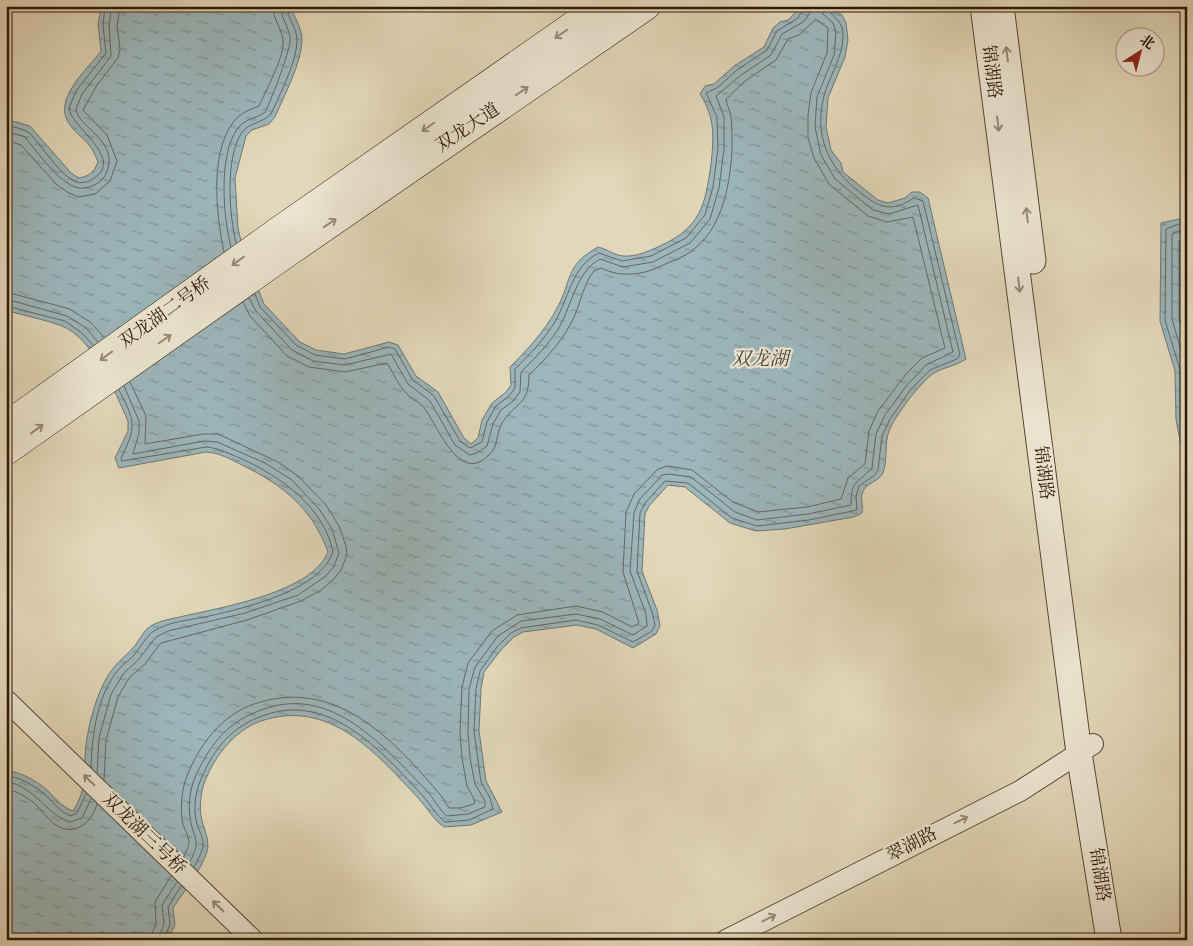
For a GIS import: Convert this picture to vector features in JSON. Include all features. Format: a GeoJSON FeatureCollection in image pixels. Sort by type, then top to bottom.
{"type":"FeatureCollection","features":[{"type":"Feature","properties":{"kind":"main road","name":"双龙大道"},"geometry":{"type":"LineString","coordinates":[[284,242],[601,6]]}},
{"type":"Feature","properties":{"kind":"main road","name":"双龙大道"},"geometry":{"type":"LineString","coordinates":[[284,242],[646,6]]}},
{"type":"Feature","properties":{"kind":"main road","name":"双龙湖二号桥"},"geometry":{"type":"LineString","coordinates":[[60,400],[284,242]]}},
{"type":"Feature","properties":{"kind":"main road"},"geometry":{"type":"LineString","coordinates":[[6,426],[60,400]]}},
{"type":"Feature","properties":{"kind":"main road"},"geometry":{"type":"LineString","coordinates":[[6,451],[60,400]]}},
{"type":"Feature","properties":{"kind":"street","name":"锦湖路"},"geometry":{"type":"LineString","coordinates":[[983,6],[1086,749],[1124,940]]}},
{"type":"Feature","properties":{"kind":"street","name":"锦湖路"},"geometry":{"type":"LineString","coordinates":[[1001,6],[1109,940]]}},
{"type":"Feature","properties":{"kind":"street","name":"双龙湖三号桥"},"geometry":{"type":"LineString","coordinates":[[6,700],[253,940]]}},
{"type":"Feature","properties":{"kind":"street","name":"翠湖路"},"geometry":{"type":"LineString","coordinates":[[726,940],[1020,791],[1086,749]]}},
{"type":"Feature","properties":{"kind":"water","name":"双龙湖"},"geometry":{"type":"Polygon","coordinates":[[[98,6],[291,6],[301,31],[302,39],[296,68],[275,117],[269,124],[252,130],[246,136],[235,178],[238,228],[244,254],[264,304],[300,342],[316,350],[344,354],[389,342],[398,345],[416,376],[438,392],[464,438],[471,444],[478,438],[482,420],[492,403],[506,392],[511,385],[510,367],[546,326],[561,299],[574,267],[579,261],[598,247],[623,256],[633,256],[647,252],[674,239],[693,223],[699,214],[706,192],[713,145],[711,119],[700,94],[705,86],[714,84],[734,66],[764,47],[773,28],[780,22],[788,20],[801,7],[829,6],[842,15],[846,23],[848,40],[845,57],[828,98],[826,127],[831,150],[841,163],[843,172],[878,200],[888,203],[905,198],[912,192],[920,192],[928,198],[966,359],[934,373],[915,391],[889,431],[883,473],[864,490],[862,494],[862,513],[854,517],[785,529],[756,531],[730,523],[685,487],[668,485],[649,506],[645,514],[642,571],[657,610],[660,626],[656,634],[633,648],[596,629],[577,625],[523,632],[514,637],[501,650],[484,672],[481,689],[479,731],[486,781],[502,812],[471,825],[444,827],[386,764],[350,734],[330,723],[309,717],[286,716],[261,721],[241,732],[225,747],[207,777],[202,791],[200,806],[208,846],[199,870],[173,908],[175,925],[168,940],[9,940],[6,938],[6,770],[34,780],[62,805],[73,811],[78,803],[83,787],[87,735],[100,692],[110,673],[134,647],[146,630],[161,621],[221,608],[265,596],[286,587],[304,578],[319,566],[328,552],[314,523],[294,499],[257,473],[225,457],[206,452],[119,468],[115,458],[128,431],[128,421],[110,381],[93,354],[73,332],[62,326],[6,310],[6,119],[30,126],[71,173],[79,178],[89,175],[93,171],[98,162],[95,154],[89,144],[70,125],[65,115],[65,106],[73,86],[101,51],[98,24],[101,8],[98,6]]]}},
{"type":"Feature","properties":{"kind":"water"},"geometry":{"type":"Polygon","coordinates":[[[1179,219],[1187,221],[1187,474],[1176,420],[1175,371],[1160,321],[1161,223],[1179,219]]]}}]}
